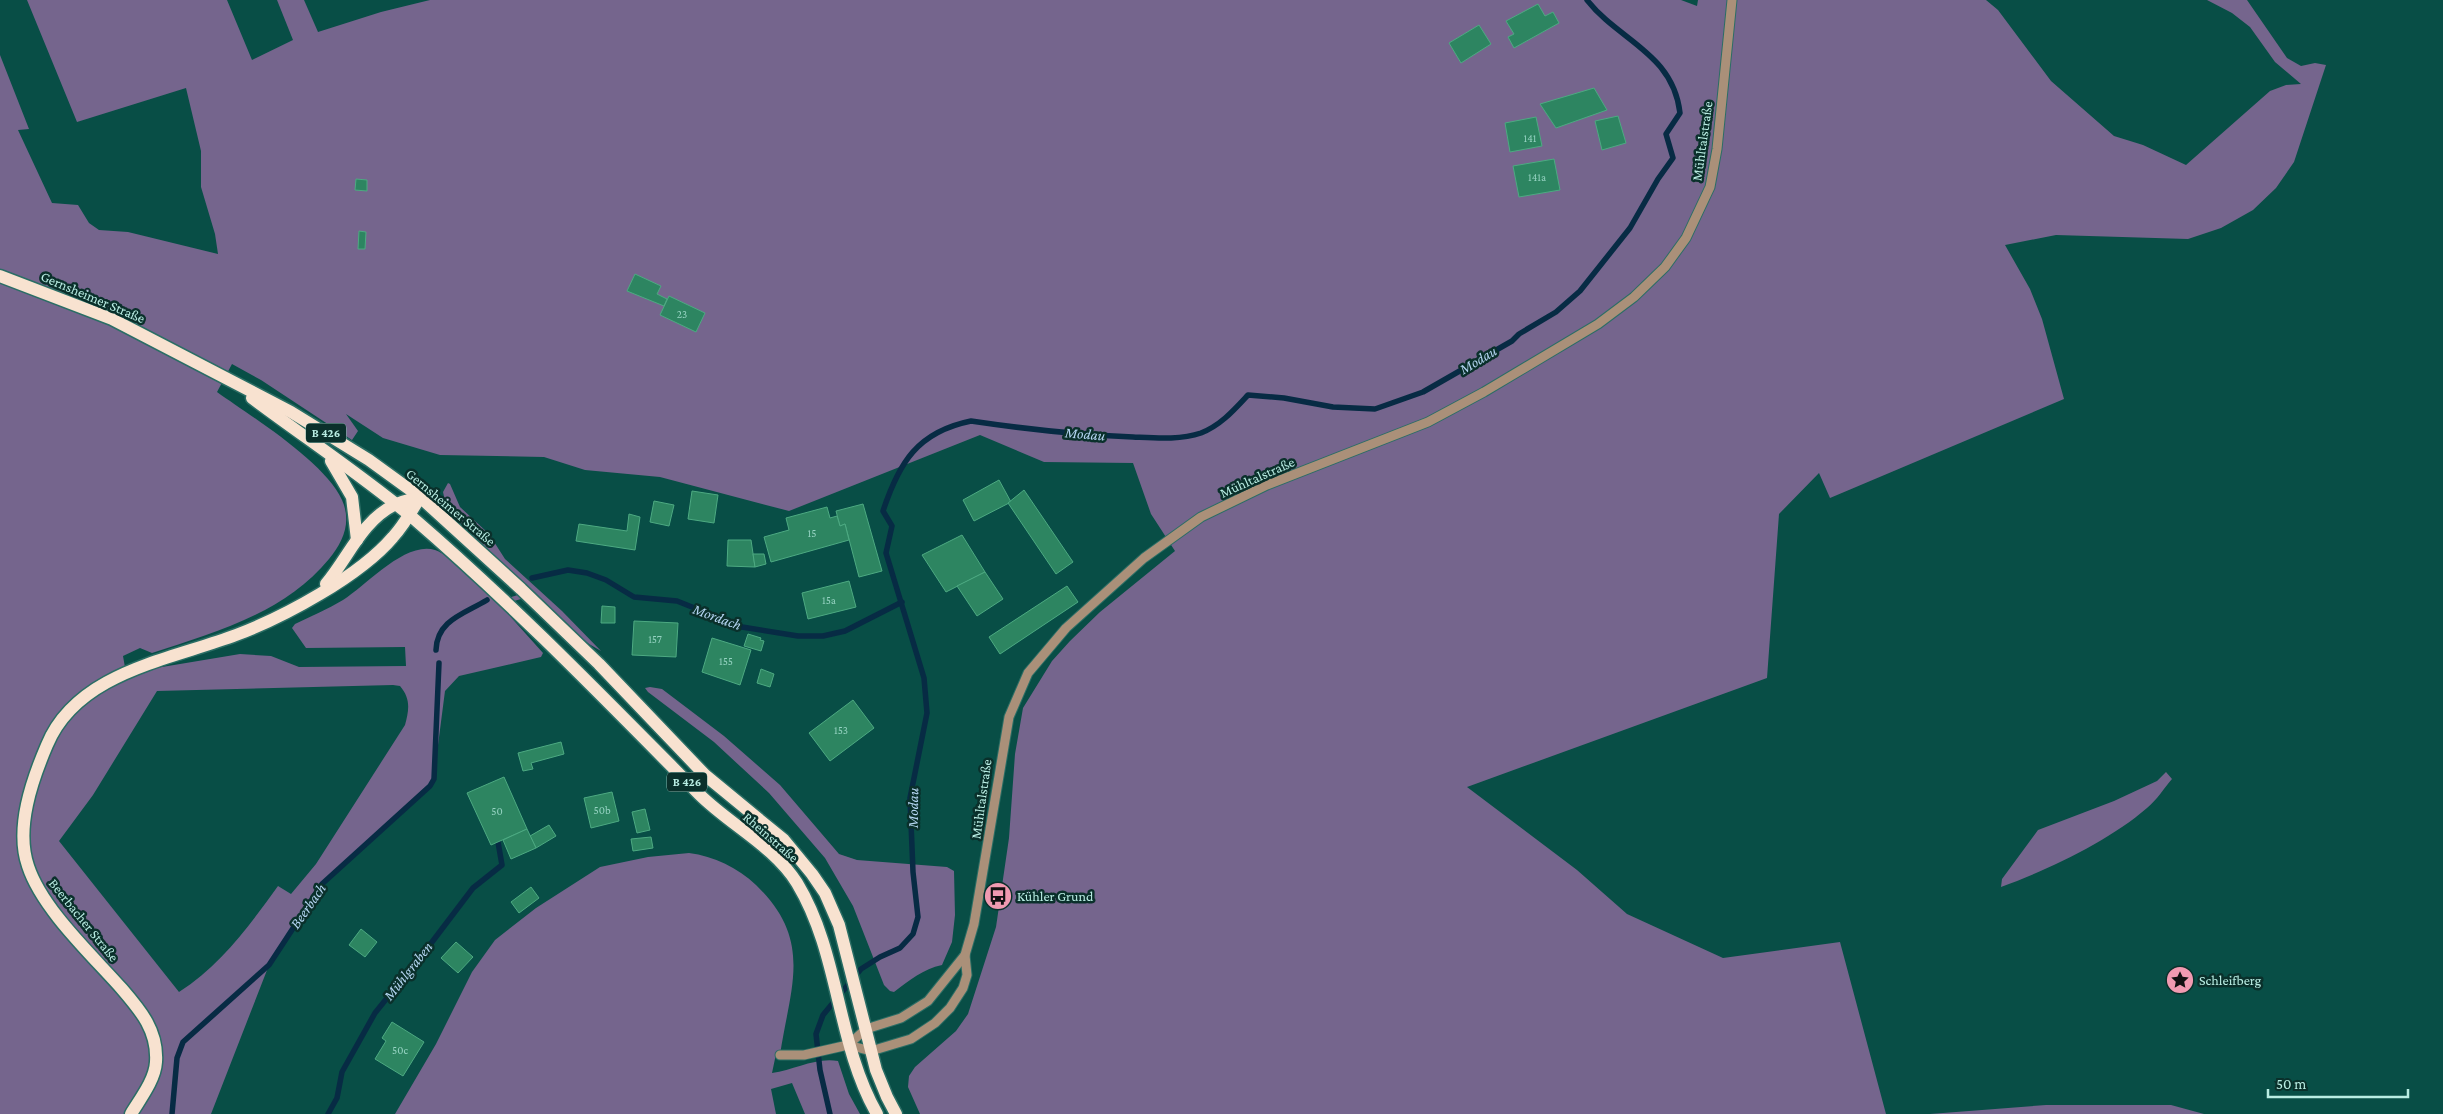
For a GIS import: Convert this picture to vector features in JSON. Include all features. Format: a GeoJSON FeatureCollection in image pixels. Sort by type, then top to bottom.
{"type":"FeatureCollection","features":[{"type":"Feature","properties":{"kind":"main road","name":"Gernsheimer Straße"},"geometry":{"type":"LineString","coordinates":[[0,276],[112,319],[254,392],[369,460],[420,497],[566,632],[642,709]]}},
{"type":"Feature","properties":{"kind":"main road","name":"Gernsheimer Straße"},"geometry":{"type":"LineString","coordinates":[[226,378],[394,505]]}},
{"type":"Feature","properties":{"kind":"main road"},"geometry":{"type":"LineString","coordinates":[[325,452],[352,497],[357,540]]}},
{"type":"Feature","properties":{"kind":"main road","name":"Beerbacher Straße"},"geometry":{"type":"LineString","coordinates":[[316,595],[339,568],[357,540],[379,516],[394,505],[420,497]]}},
{"type":"Feature","properties":{"kind":"main road","name":"Beerbacher Straße"},"geometry":{"type":"LineString","coordinates":[[131,1114],[156,1064],[156,1042],[150,1025],[135,1003],[48,904],[27,865],[24,843],[25,816],[47,744],[70,708],[82,696],[126,673],[266,623],[316,595],[378,553],[393,538],[410,516],[420,497]]}},
{"type":"Feature","properties":{"kind":"main road"},"geometry":{"type":"LineString","coordinates":[[394,505],[410,516]]}},
{"type":"Feature","properties":{"kind":"main road","name":"Rheinstraße"},"geometry":{"type":"LineString","coordinates":[[410,516],[472,570],[552,647],[707,802],[784,866],[795,880],[816,918],[834,983],[848,1045]]}},
{"type":"Feature","properties":{"kind":"main road","name":"Rheinstraße"},"geometry":{"type":"LineString","coordinates":[[642,709],[705,776],[784,840],[797,854],[830,903],[850,962],[866,1029]]}},
{"type":"Feature","properties":{"kind":"main road","name":"B 426"},"geometry":{"type":"LineString","coordinates":[[866,1029],[882,1085],[896,1114]]}},
{"type":"Feature","properties":{"kind":"main road","name":"B 426"},"geometry":{"type":"LineString","coordinates":[[848,1045],[859,1077],[877,1114]]}},
{"type":"Feature","properties":{"kind":"street","name":"Mühltalstraße"},"geometry":{"type":"LineString","coordinates":[[848,1045],[866,1029],[901,1018],[928,1001],[965,955],[974,924],[1008,717],[1019,690],[1041,657],[1066,628],[1144,558],[1201,517],[1267,485],[1428,422],[1484,392],[1598,324],[1634,297],[1665,267],[1686,238],[1710,187],[1717,149],[1732,0]]}},
{"type":"Feature","properties":{"kind":"street"},"geometry":{"type":"LineString","coordinates":[[780,1055],[804,1055],[848,1045],[872,1052],[911,1039],[943,1016],[963,988],[967,974],[965,955]]}},
{"type":"Feature","properties":{"kind":"shaded area"},"geometry":{"type":"Polygon","coordinates":[[[27,0],[227,0],[252,60],[293,40],[277,0],[304,0],[318,32],[381,12],[430,0],[1681,0],[1697,6],[1698,0],[1986,0],[1998,10],[2051,81],[2114,136],[2143,145],[2186,165],[2270,91],[2286,85],[2301,84],[2275,62],[2250,27],[2232,13],[2207,0],[2247,0],[2287,58],[2301,66],[2315,63],[2326,65],[2294,162],[2276,188],[2253,210],[2221,228],[2188,239],[2056,235],[2005,245],[2030,289],[2042,319],[2064,399],[1830,498],[1819,473],[1779,514],[1767,678],[1467,787],[1577,870],[1627,914],[1723,958],[1840,942],[1886,1114],[920,1114],[908,1087],[909,1076],[915,1067],[956,1031],[968,1014],[996,927],[1009,838],[1015,754],[1023,708],[1052,661],[1070,641],[1100,612],[1175,551],[1151,514],[1133,463],[1044,462],[980,435],[789,511],[660,477],[585,470],[544,457],[440,455],[383,438],[346,414],[358,431],[352,440],[261,380],[232,364],[217,392],[286,441],[333,485],[345,508],[346,524],[342,539],[329,559],[292,594],[271,607],[225,628],[152,653],[140,648],[123,656],[126,673],[240,654],[271,656],[299,667],[406,666],[405,647],[306,648],[292,628],[295,624],[343,600],[399,558],[423,549],[435,550],[450,558],[498,601],[531,591],[447,510],[443,492],[448,483],[460,507],[489,534],[505,559],[562,611],[601,651],[584,641],[535,595],[500,605],[543,653],[541,657],[459,676],[445,691],[434,776],[431,782],[322,884],[269,965],[211,1114],[0,1114],[0,55],[29,129],[18,130],[52,203],[78,205],[89,223],[99,230],[128,232],[218,254],[215,234],[201,187],[201,151],[186,88],[77,122],[27,0]],[[400,686],[157,691],[93,795],[59,841],[179,992],[208,970],[221,957],[245,930],[278,886],[291,894],[316,864],[405,725],[408,705],[406,695],[400,686]]]}},
{"type":"Feature","properties":{"kind":"shaded area"},"geometry":{"type":"Polygon","coordinates":[[[645,688],[662,689],[724,736],[780,785],[839,854],[857,860],[947,867],[954,871],[955,915],[952,942],[942,965],[923,972],[894,992],[890,991],[884,985],[853,906],[825,858],[769,793],[714,742],[645,688]]]}},
{"type":"Feature","properties":{"kind":"shaded area"},"geometry":{"type":"Polygon","coordinates":[[[2166,772],[2172,779],[2157,798],[2151,805],[2115,832],[2077,854],[2001,887],[2002,879],[2038,830],[2114,801],[2157,781],[2166,772]]]}},
{"type":"Feature","properties":{"kind":"shaded area"},"geometry":{"type":"Polygon","coordinates":[[[689,853],[716,860],[733,868],[749,879],[774,906],[786,926],[792,945],[794,966],[780,1055],[776,1054],[772,1073],[813,1062],[838,1061],[849,1094],[860,1114],[805,1114],[792,1083],[771,1089],[776,1114],[395,1114],[436,1044],[472,972],[495,940],[536,908],[600,867],[648,857],[689,853]]]}},
{"type":"Feature","properties":{"kind":"shaded area"},"geometry":{"type":"Polygon","coordinates":[[[2046,1105],[2171,1105],[2204,1114],[1930,1114],[2046,1105]]]}},
{"type":"Feature","properties":{"kind":"building"},"geometry":{"type":"Polygon","coordinates":[[[1538,4],[1545,16],[1553,12],[1559,23],[1514,48],[1508,37],[1514,34],[1506,21],[1538,4]]]}},
{"type":"Feature","properties":{"kind":"building"},"geometry":{"type":"Polygon","coordinates":[[[1479,25],[1491,44],[1461,63],[1449,43],[1479,25]]]}},
{"type":"Feature","properties":{"kind":"building"},"geometry":{"type":"Polygon","coordinates":[[[1594,88],[1607,110],[1556,128],[1540,104],[1594,88]]]}},
{"type":"Feature","properties":{"kind":"building"},"geometry":{"type":"Polygon","coordinates":[[[1618,116],[1626,143],[1602,150],[1595,121],[1618,116]]]}},
{"type":"Feature","properties":{"kind":"building"},"geometry":{"type":"Polygon","coordinates":[[[1536,117],[1542,146],[1510,152],[1505,123],[1536,117]]]}},
{"type":"Feature","properties":{"kind":"building"},"geometry":{"type":"Polygon","coordinates":[[[1554,159],[1560,190],[1519,197],[1513,166],[1554,159]]]}},
{"type":"Feature","properties":{"kind":"building"},"geometry":{"type":"Polygon","coordinates":[[[356,179],[367,180],[367,191],[355,190],[356,179]]]}},
{"type":"Feature","properties":{"kind":"building"},"geometry":{"type":"Polygon","coordinates":[[[359,231],[366,232],[365,249],[358,249],[359,231]]]}},
{"type":"Feature","properties":{"kind":"building"},"geometry":{"type":"Polygon","coordinates":[[[635,274],[661,286],[657,294],[667,299],[664,306],[627,291],[635,274]]]}},
{"type":"Feature","properties":{"kind":"building"},"geometry":{"type":"Polygon","coordinates":[[[669,296],[705,313],[696,332],[660,315],[669,296]]]}},
{"type":"Feature","properties":{"kind":"building"},"geometry":{"type":"Polygon","coordinates":[[[999,480],[1011,502],[974,521],[963,500],[999,480]]]}},
{"type":"Feature","properties":{"kind":"building"},"geometry":{"type":"Polygon","coordinates":[[[1024,490],[1073,562],[1056,574],[1008,503],[1024,490]]]}},
{"type":"Feature","properties":{"kind":"building"},"geometry":{"type":"Polygon","coordinates":[[[692,491],[718,495],[714,523],[688,519],[692,491]]]}},
{"type":"Feature","properties":{"kind":"building"},"geometry":{"type":"Polygon","coordinates":[[[654,501],[674,505],[669,526],[650,522],[654,501]]]}},
{"type":"Feature","properties":{"kind":"building"},"geometry":{"type":"Polygon","coordinates":[[[863,504],[882,571],[859,577],[845,524],[840,526],[836,511],[863,504]]]}},
{"type":"Feature","properties":{"kind":"building"},"geometry":{"type":"Polygon","coordinates":[[[827,507],[830,518],[837,516],[840,526],[845,524],[849,540],[771,562],[764,537],[789,530],[786,518],[827,507]]]}},
{"type":"Feature","properties":{"kind":"building"},"geometry":{"type":"Polygon","coordinates":[[[629,514],[640,517],[635,550],[576,541],[579,524],[627,531],[629,514]]]}},
{"type":"Feature","properties":{"kind":"building"},"geometry":{"type":"Polygon","coordinates":[[[962,535],[985,572],[946,592],[922,555],[962,535]]]}},
{"type":"Feature","properties":{"kind":"building"},"geometry":{"type":"Polygon","coordinates":[[[728,540],[751,540],[755,567],[727,566],[728,540]]]}},
{"type":"Feature","properties":{"kind":"building"},"geometry":{"type":"Polygon","coordinates":[[[753,554],[764,554],[766,564],[755,567],[753,554]]]}},
{"type":"Feature","properties":{"kind":"building"},"geometry":{"type":"Polygon","coordinates":[[[985,572],[1003,599],[977,616],[957,586],[985,572]]]}},
{"type":"Feature","properties":{"kind":"building"},"geometry":{"type":"Polygon","coordinates":[[[849,581],[856,607],[808,619],[802,593],[849,581]]]}},
{"type":"Feature","properties":{"kind":"building"},"geometry":{"type":"Polygon","coordinates":[[[1067,586],[1078,602],[1000,654],[989,637],[1067,586]]]}},
{"type":"Feature","properties":{"kind":"building"},"geometry":{"type":"Polygon","coordinates":[[[602,606],[615,607],[615,623],[601,623],[602,606]]]}},
{"type":"Feature","properties":{"kind":"building"},"geometry":{"type":"Polygon","coordinates":[[[634,621],[678,623],[676,657],[632,655],[634,621]]]}},
{"type":"Feature","properties":{"kind":"building"},"geometry":{"type":"Polygon","coordinates":[[[748,634],[761,638],[760,640],[764,641],[761,651],[744,646],[748,634]]]}},
{"type":"Feature","properties":{"kind":"building"},"geometry":{"type":"Polygon","coordinates":[[[712,638],[751,650],[740,685],[702,672],[712,638]]]}},
{"type":"Feature","properties":{"kind":"building"},"geometry":{"type":"Polygon","coordinates":[[[761,669],[774,674],[770,687],[757,683],[761,669]]]}},
{"type":"Feature","properties":{"kind":"building"},"geometry":{"type":"Polygon","coordinates":[[[853,700],[874,728],[830,761],[809,733],[853,700]]]}},
{"type":"Feature","properties":{"kind":"building"},"geometry":{"type":"Polygon","coordinates":[[[561,742],[564,754],[531,763],[533,769],[523,771],[518,753],[561,742]]]}},
{"type":"Feature","properties":{"kind":"building"},"geometry":{"type":"Polygon","coordinates":[[[504,777],[527,829],[491,845],[467,793],[504,777]]]}},
{"type":"Feature","properties":{"kind":"building"},"geometry":{"type":"Polygon","coordinates":[[[612,792],[619,821],[591,828],[584,798],[612,792]]]}},
{"type":"Feature","properties":{"kind":"building"},"geometry":{"type":"Polygon","coordinates":[[[645,809],[650,830],[637,833],[632,812],[645,809]]]}},
{"type":"Feature","properties":{"kind":"building"},"geometry":{"type":"Polygon","coordinates":[[[549,825],[556,836],[536,848],[530,836],[549,825]]]}},
{"type":"Feature","properties":{"kind":"building"},"geometry":{"type":"Polygon","coordinates":[[[527,829],[536,848],[511,859],[503,840],[527,829]]]}},
{"type":"Feature","properties":{"kind":"building"},"geometry":{"type":"Polygon","coordinates":[[[651,837],[653,848],[633,851],[631,839],[651,837]]]}},
{"type":"Feature","properties":{"kind":"building"},"geometry":{"type":"Polygon","coordinates":[[[531,887],[539,898],[519,913],[511,902],[531,887]]]}},
{"type":"Feature","properties":{"kind":"building"},"geometry":{"type":"Polygon","coordinates":[[[361,929],[377,942],[365,957],[349,945],[361,929]]]}},
{"type":"Feature","properties":{"kind":"building"},"geometry":{"type":"Polygon","coordinates":[[[456,942],[473,957],[458,973],[441,958],[456,942]]]}},
{"type":"Feature","properties":{"kind":"building"},"geometry":{"type":"Polygon","coordinates":[[[392,1022],[424,1042],[403,1076],[375,1059],[386,1041],[382,1038],[392,1022]]]}},
{"type":"Feature","properties":{"kind":"waterway","name":"Modau"},"geometry":{"type":"LineString","coordinates":[[830,1114],[820,1070],[816,1034],[823,1015],[861,969],[880,957],[900,948],[913,934],[918,917],[913,872],[910,798],[927,713],[924,678],[886,553],[892,526],[883,511],[896,478],[904,464],[913,452],[937,433],[952,426],[971,421],[1072,433],[1168,438],[1185,437],[1208,430],[1227,417],[1248,395],[1284,398],[1333,407],[1375,409],[1423,392],[1512,341],[1519,334],[1556,312],[1580,291],[1630,228],[1658,179],[1673,158],[1666,134],[1680,113],[1675,93],[1667,76],[1656,62],[1643,49],[1614,27],[1587,0]]}},
{"type":"Feature","properties":{"kind":"waterway","name":"Mordach"},"geometry":{"type":"LineString","coordinates":[[532,578],[568,570],[587,573],[606,580],[634,597],[677,601],[742,627],[798,636],[823,636],[845,631],[902,602]]}},
{"type":"Feature","properties":{"kind":"waterway","name":"Mordach"},"geometry":{"type":"LineString","coordinates":[[436,650],[441,632],[453,619],[487,600]]}},
{"type":"Feature","properties":{"kind":"waterway","name":"Beerbach"},"geometry":{"type":"LineString","coordinates":[[172,1114],[177,1058],[183,1042],[269,965],[322,884],[430,786],[434,779],[439,663]]}},
{"type":"Feature","properties":{"kind":"waterway","name":"Mühlgraben"},"geometry":{"type":"LineString","coordinates":[[328,1114],[337,1098],[342,1072],[375,1013],[473,888],[502,865],[498,842]]}},
{"type":"Feature","properties":{"kind":"place","name":"Kühler Grund"},"geometry":{"type":"Point","coordinates":[998,896]}},
{"type":"Feature","properties":{"kind":"place","name":"Schleifberg"},"geometry":{"type":"Point","coordinates":[2180,980]}}]}
